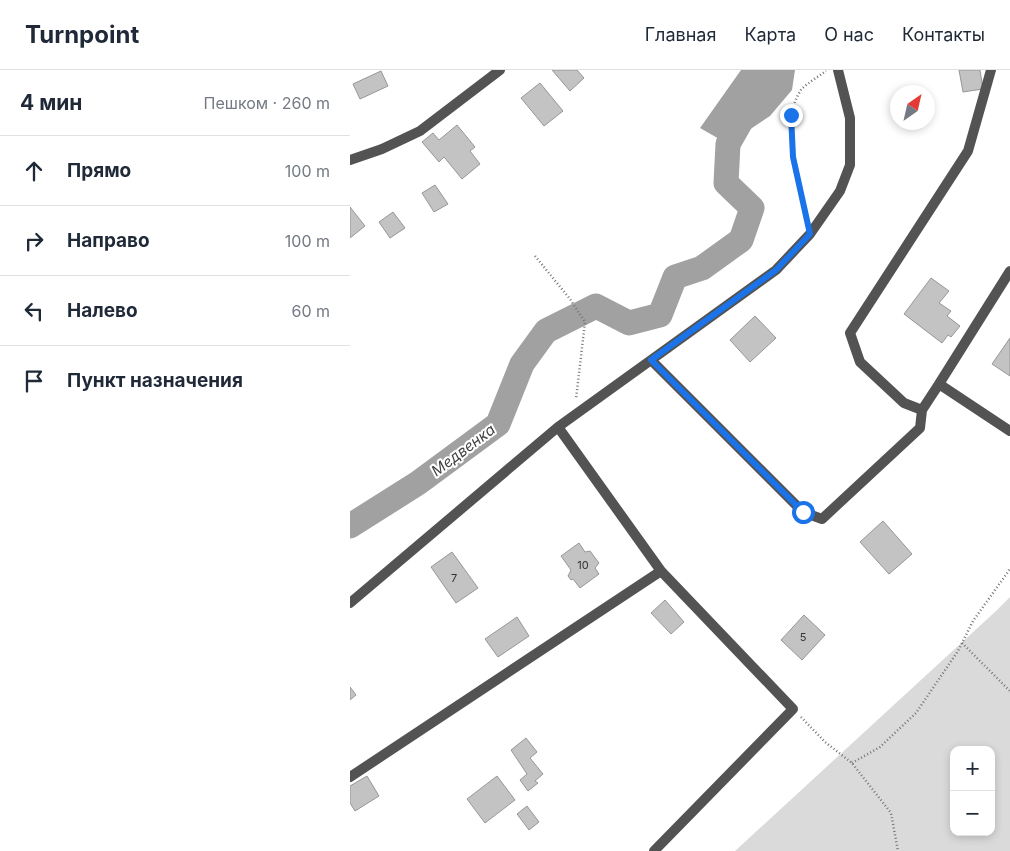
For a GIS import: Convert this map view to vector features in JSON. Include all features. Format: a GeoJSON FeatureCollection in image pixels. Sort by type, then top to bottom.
{"type":"FeatureCollection","features":[{"type":"Feature","properties":{"kind":"street"},"geometry":{"type":"LineString","coordinates":[[350,160],[382,149],[420,131],[500,70]]}},
{"type":"Feature","properties":{"kind":"street"},"geometry":{"type":"LineString","coordinates":[[350,603],[558,427],[776,270],[810,234],[840,191],[850,165],[850,118],[838,70]]}},
{"type":"Feature","properties":{"kind":"street"},"geometry":{"type":"LineString","coordinates":[[922,410],[904,402],[860,362],[850,333],[968,151],[990,70]]}},
{"type":"Feature","properties":{"kind":"street"},"geometry":{"type":"LineString","coordinates":[[651,360],[803,512],[822,518],[920,428],[922,410],[1010,271]]}},
{"type":"Feature","properties":{"kind":"street"},"geometry":{"type":"LineString","coordinates":[[939,384],[1010,431]]}},
{"type":"Feature","properties":{"kind":"street"},"geometry":{"type":"LineString","coordinates":[[558,427],[661,571],[793,709],[654,851]]}},
{"type":"Feature","properties":{"kind":"street"},"geometry":{"type":"LineString","coordinates":[[350,777],[661,571]]}},
{"type":"Feature","properties":{"kind":"path"},"geometry":{"type":"LineString","coordinates":[[810,234],[793,157],[791,115],[802,90],[827,70]]}},
{"type":"Feature","properties":{"kind":"path"},"geometry":{"type":"LineString","coordinates":[[535,256],[570,299],[585,322],[576,404]]}},
{"type":"Feature","properties":{"kind":"path"},"geometry":{"type":"LineString","coordinates":[[852,763],[880,747],[916,713],[962,643],[973,621],[1010,569]]}},
{"type":"Feature","properties":{"kind":"path"},"geometry":{"type":"LineString","coordinates":[[962,643],[1010,691]]}},
{"type":"Feature","properties":{"kind":"path"},"geometry":{"type":"LineString","coordinates":[[793,709],[825,742],[852,763],[891,813],[898,851]]}},
{"type":"Feature","properties":{"kind":"shaded area"},"geometry":{"type":"Polygon","coordinates":[[[741,70],[795,70],[792,90],[770,116],[728,144],[700,128],[741,70]]]}},
{"type":"Feature","properties":{"kind":"shaded area"},"geometry":{"type":"Polygon","coordinates":[[[1010,597],[1010,851],[735,851],[996,611],[1010,597]]]}},
{"type":"Feature","properties":{"kind":"building"},"geometry":{"type":"Polygon","coordinates":[[[552,70],[577,70],[584,78],[570,91],[552,70]]]}},
{"type":"Feature","properties":{"kind":"building"},"geometry":{"type":"Polygon","coordinates":[[[959,70],[980,70],[983,89],[963,92],[959,70]]]}},
{"type":"Feature","properties":{"kind":"building"},"geometry":{"type":"Polygon","coordinates":[[[381,71],[388,86],[360,99],[353,84],[381,71]]]}},
{"type":"Feature","properties":{"kind":"building"},"geometry":{"type":"Polygon","coordinates":[[[540,83],[563,111],[544,126],[521,98],[540,83]]]}},
{"type":"Feature","properties":{"kind":"building"},"geometry":{"type":"Polygon","coordinates":[[[457,125],[475,147],[470,151],[480,164],[462,179],[444,157],[439,162],[422,142],[433,133],[439,140],[457,125]]]}},
{"type":"Feature","properties":{"kind":"building"},"geometry":{"type":"Polygon","coordinates":[[[435,185],[448,204],[434,212],[422,193],[435,185]]]}},
{"type":"Feature","properties":{"kind":"building"},"geometry":{"type":"Polygon","coordinates":[[[350,207],[365,226],[350,238],[350,207]]]}},
{"type":"Feature","properties":{"kind":"building"},"geometry":{"type":"Polygon","coordinates":[[[393,212],[405,228],[390,238],[379,222],[393,212]]]}},
{"type":"Feature","properties":{"kind":"building"},"geometry":{"type":"Polygon","coordinates":[[[931,278],[949,291],[939,303],[951,311],[947,316],[960,326],[951,337],[948,335],[942,343],[904,314],[931,278]]]}},
{"type":"Feature","properties":{"kind":"building"},"geometry":{"type":"Polygon","coordinates":[[[755,316],[776,338],[750,362],[730,340],[755,316]]]}},
{"type":"Feature","properties":{"kind":"building"},"geometry":{"type":"Polygon","coordinates":[[[1010,338],[1010,376],[992,364],[1010,338]]]}},
{"type":"Feature","properties":{"kind":"building"},"geometry":{"type":"Polygon","coordinates":[[[883,521],[912,554],[889,574],[860,542],[883,521]]]}},
{"type":"Feature","properties":{"kind":"building"},"geometry":{"type":"Polygon","coordinates":[[[579,543],[585,552],[590,551],[599,563],[595,568],[599,574],[580,588],[568,576],[571,570],[561,556],[579,543]]]}},
{"type":"Feature","properties":{"kind":"building"},"geometry":{"type":"Polygon","coordinates":[[[452,552],[478,588],[456,603],[431,567],[452,552]]]}},
{"type":"Feature","properties":{"kind":"building"},"geometry":{"type":"Polygon","coordinates":[[[665,600],[684,622],[671,634],[651,613],[665,600]]]}},
{"type":"Feature","properties":{"kind":"building"},"geometry":{"type":"Polygon","coordinates":[[[804,615],[825,635],[802,660],[781,640],[804,615]]]}},
{"type":"Feature","properties":{"kind":"building"},"geometry":{"type":"Polygon","coordinates":[[[517,617],[529,636],[498,657],[485,639],[517,617]]]}},
{"type":"Feature","properties":{"kind":"building"},"geometry":{"type":"Polygon","coordinates":[[[350,687],[356,695],[350,700],[350,687]]]}},
{"type":"Feature","properties":{"kind":"building"},"geometry":{"type":"Polygon","coordinates":[[[526,738],[537,752],[530,758],[543,774],[535,781],[538,783],[528,791],[520,780],[527,774],[511,750],[526,738]]]}},
{"type":"Feature","properties":{"kind":"building"},"geometry":{"type":"Polygon","coordinates":[[[367,776],[379,796],[355,811],[350,803],[350,786],[367,776]]]}},
{"type":"Feature","properties":{"kind":"building"},"geometry":{"type":"Polygon","coordinates":[[[497,776],[515,800],[485,823],[467,799],[497,776]]]}},
{"type":"Feature","properties":{"kind":"building"},"geometry":{"type":"Polygon","coordinates":[[[527,806],[539,822],[529,830],[517,814],[527,806]]]}},
{"type":"Feature","properties":{"kind":"waterway","name":"Медвенка"},"geometry":{"type":"LineString","coordinates":[[350,526],[418,483],[498,424],[522,364],[546,331],[596,306],[629,323],[660,315],[675,277],[702,268],[741,240],[752,208],[726,183],[728,144],[770,70]]}},
{"type":"Feature","properties":{"kind":"route"},"geometry":{"type":"LineString","coordinates":[[791,115],[793,157],[810,234],[776,270],[651,360],[803,512]]}}]}
